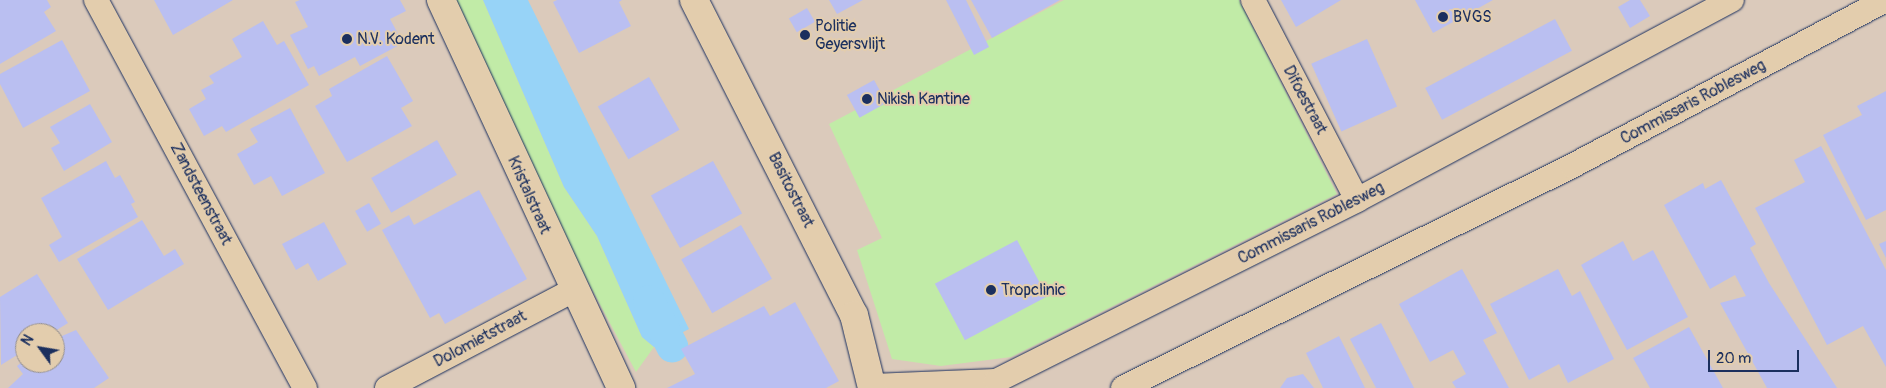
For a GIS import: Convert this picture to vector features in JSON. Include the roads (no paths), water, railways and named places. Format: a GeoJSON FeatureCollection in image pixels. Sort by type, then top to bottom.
{"type":"FeatureCollection","features":[{"type":"Feature","properties":{"kind":"street","name":"Zandsteenstraat"},"geometry":{"type":"LineString","coordinates":[[96,0],[305,388]]}},
{"type":"Feature","properties":{"kind":"street","name":"Kristalstraat"},"geometry":{"type":"LineString","coordinates":[[441,0],[572,291],[621,388]]}},
{"type":"Feature","properties":{"kind":"street","name":"Basitostraat"},"geometry":{"type":"LineString","coordinates":[[694,0],[854,315],[872,387]]}},
{"type":"Feature","properties":{"kind":"street","name":"Difoestraat"},"geometry":{"type":"LineString","coordinates":[[1253,0],[1357,200]]}},
{"type":"Feature","properties":{"kind":"street","name":"Commissaris Roblesweg"},"geometry":{"type":"LineString","coordinates":[[872,387],[996,381],[1357,200],[1732,0]]}},
{"type":"Feature","properties":{"kind":"street","name":"Commissaris Roblesweg"},"geometry":{"type":"LineString","coordinates":[[1123,388],[1572,166],[1886,0]]}},
{"type":"Feature","properties":{"kind":"street","name":"Dolomietstraat"},"geometry":{"type":"LineString","coordinates":[[387,388],[572,291]]}},
{"type":"Feature","properties":{"kind":"water"},"geometry":{"type":"Polygon","coordinates":[[[483,0],[528,0],[689,329],[654,347],[642,337],[597,236],[564,187],[483,0]]]}},
{"type":"Feature","properties":{"kind":"waterway"},"geometry":{"type":"LineString","coordinates":[[649,301],[672,346]]}},
{"type":"Feature","properties":{"kind":"place","name":"BVGS"},"geometry":{"type":"Point","coordinates":[1443,17]}},
{"type":"Feature","properties":{"kind":"place","name":"Politie Geyersvlijt"},"geometry":{"type":"Point","coordinates":[805,35]}},
{"type":"Feature","properties":{"kind":"place","name":"N.V. Kodent"},"geometry":{"type":"Point","coordinates":[347,39]}},
{"type":"Feature","properties":{"kind":"place","name":"Nikish Kantine"},"geometry":{"type":"Point","coordinates":[867,99]}},
{"type":"Feature","properties":{"kind":"place","name":"Tropclinic"},"geometry":{"type":"Point","coordinates":[991,290]}}]}
